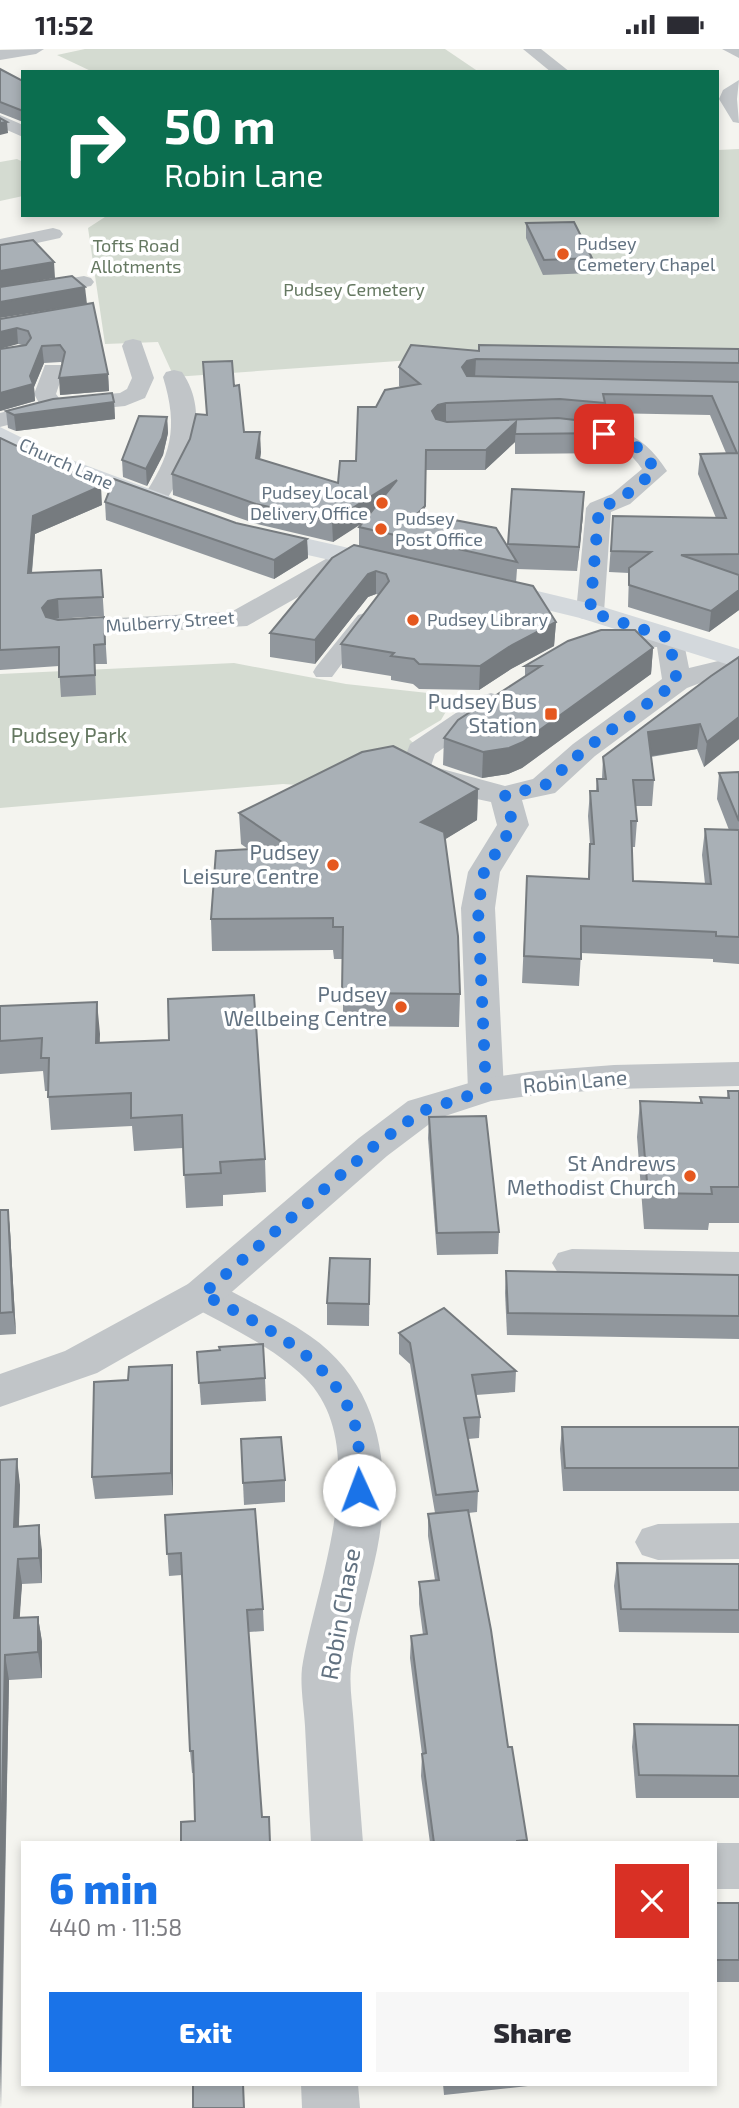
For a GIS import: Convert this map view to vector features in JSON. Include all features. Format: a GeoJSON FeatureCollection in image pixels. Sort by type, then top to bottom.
{"type":"FeatureCollection","features":[{"type":"Feature","properties":{"kind":"main road","name":"Church Lane"},"geometry":{"type":"LineString","coordinates":[[0,434],[44,458],[189,513]]}},
{"type":"Feature","properties":{"kind":"main road"},"geometry":{"type":"LineString","coordinates":[[236,529],[415,571]]}},
{"type":"Feature","properties":{"kind":"main road"},"geometry":{"type":"LineString","coordinates":[[462,581],[561,605],[591,631],[669,638],[739,659]]}},
{"type":"Feature","properties":{"kind":"street"},"geometry":{"type":"LineString","coordinates":[[0,55],[36,49]]}},
{"type":"Feature","properties":{"kind":"street"},"geometry":{"type":"LineString","coordinates":[[531,49],[559,70]]}},
{"type":"Feature","properties":{"kind":"street"},"geometry":{"type":"LineString","coordinates":[[730,49],[739,53]]}},
{"type":"Feature","properties":{"kind":"street"},"geometry":{"type":"LineString","coordinates":[[739,85],[729,94],[728,99],[739,118]]}},
{"type":"Feature","properties":{"kind":"street"},"geometry":{"type":"LineString","coordinates":[[719,117],[739,118]]}},
{"type":"Feature","properties":{"kind":"street"},"geometry":{"type":"LineString","coordinates":[[0,120],[21,131]]}},
{"type":"Feature","properties":{"kind":"street"},"geometry":{"type":"LineString","coordinates":[[0,245],[53,234]]}},
{"type":"Feature","properties":{"kind":"street"},"geometry":{"type":"LineString","coordinates":[[0,296],[84,282]]}},
{"type":"Feature","properties":{"kind":"street"},"geometry":{"type":"LineString","coordinates":[[0,420],[53,406],[125,399],[137,393],[144,378],[133,346]]}},
{"type":"Feature","properties":{"kind":"street"},"geometry":{"type":"LineString","coordinates":[[53,370],[45,394],[53,406]]}},
{"type":"Feature","properties":{"kind":"street"},"geometry":{"type":"LineString","coordinates":[[154,500],[173,473],[186,428],[184,406],[174,377]]}},
{"type":"Feature","properties":{"kind":"street"},"geometry":{"type":"LineString","coordinates":[[536,431],[586,431],[621,437],[646,454],[655,471],[621,499],[599,508],[591,631]]}},
{"type":"Feature","properties":{"kind":"street","name":"Mulberry Street"},"geometry":{"type":"LineString","coordinates":[[60,629],[237,620],[349,557]]}},
{"type":"Feature","properties":{"kind":"street"},"geometry":{"type":"LineString","coordinates":[[324,673],[377,603]]}},
{"type":"Feature","properties":{"kind":"street"},"geometry":{"type":"LineString","coordinates":[[669,638],[677,682]]}},
{"type":"Feature","properties":{"kind":"street"},"geometry":{"type":"LineString","coordinates":[[517,684],[402,764],[469,789],[505,795],[544,786],[584,750],[677,682],[710,670],[739,665]]}},
{"type":"Feature","properties":{"kind":"street"},"geometry":{"type":"LineString","coordinates":[[486,1090],[478,908],[484,872],[513,825],[505,795]]}},
{"type":"Feature","properties":{"kind":"street","name":"Robin Lane"},"geometry":{"type":"LineString","coordinates":[[0,1391],[81,1362],[203,1294],[373,1147],[422,1111],[486,1090],[614,1077],[739,1074]]}},
{"type":"Feature","properties":{"kind":"street"},"geometry":{"type":"LineString","coordinates":[[572,1263],[739,1266]]}},
{"type":"Feature","properties":{"kind":"street","name":"Robin Chase"},"geometry":{"type":"LineString","coordinates":[[203,1294],[295,1346],[321,1368],[340,1392],[354,1422],[359,1465],[359,1514],[354,1549],[334,1625],[326,1672],[337,1841]]}},
{"type":"Feature","properties":{"kind":"street"},"geometry":{"type":"LineString","coordinates":[[658,1542],[739,1541]]}},
{"type":"Feature","properties":{"kind":"street"},"geometry":{"type":"LineString","coordinates":[[717,1866],[739,1866]]}},
{"type":"Feature","properties":{"kind":"street"},"geometry":{"type":"LineString","coordinates":[[329,2086],[331,2108]]}},
{"type":"Feature","properties":{"kind":"green space"},"geometry":{"type":"Polygon","coordinates":[[[85,49],[445,49],[476,70],[89,70],[57,55],[85,49]]]}},
{"type":"Feature","properties":{"kind":"green space","name":"Pudsey Cemetery"},"geometry":{"type":"Polygon","coordinates":[[[739,149],[739,360],[454,357],[174,377],[158,342],[105,344],[88,228],[105,217],[719,217],[719,150],[739,149]]]}},
{"type":"Feature","properties":{"kind":"green space"},"geometry":{"type":"Polygon","coordinates":[[[17,159],[21,161],[21,196],[0,201],[0,162],[17,159]]]}},
{"type":"Feature","properties":{"kind":"green space","name":"Pudsey Park"},"geometry":{"type":"Polygon","coordinates":[[[234,663],[346,684],[455,696],[441,720],[409,739],[421,750],[313,786],[283,784],[0,808],[0,674],[234,663]]]}},
{"type":"Feature","properties":{"kind":"building"},"geometry":{"type":"Polygon","coordinates":[[[0,69],[21,80],[21,110],[0,102],[0,69]]]}},
{"type":"Feature","properties":{"kind":"building"},"geometry":{"type":"Polygon","coordinates":[[[574,222],[592,258],[544,260],[526,223],[574,222]]]}},
{"type":"Feature","properties":{"kind":"building"},"geometry":{"type":"Polygon","coordinates":[[[33,240],[54,262],[0,271],[0,245],[33,240]]]}},
{"type":"Feature","properties":{"kind":"building"},"geometry":{"type":"Polygon","coordinates":[[[72,276],[85,287],[0,302],[0,287],[72,276]]]}},
{"type":"Feature","properties":{"kind":"building"},"geometry":{"type":"Polygon","coordinates":[[[93,303],[108,374],[59,378],[65,352],[60,345],[42,346],[30,376],[33,384],[0,393],[0,349],[26,345],[31,338],[28,331],[17,328],[0,332],[0,319],[93,303]]]}},
{"type":"Feature","properties":{"kind":"building"},"geometry":{"type":"Polygon","coordinates":[[[411,345],[479,351],[479,345],[739,349],[739,363],[476,359],[467,361],[462,367],[467,376],[739,382],[739,554],[681,555],[739,575],[739,590],[711,611],[629,585],[629,568],[651,552],[611,551],[613,516],[726,518],[700,454],[737,453],[712,396],[603,394],[605,403],[560,399],[438,405],[432,411],[436,419],[447,422],[558,418],[609,424],[612,433],[515,434],[516,422],[486,450],[426,450],[425,506],[418,513],[496,528],[517,562],[359,527],[397,480],[332,521],[256,504],[172,474],[190,439],[196,414],[207,415],[203,362],[232,361],[234,386],[239,385],[244,432],[260,432],[256,458],[338,483],[340,461],[356,461],[358,407],[376,407],[385,390],[420,384],[399,367],[411,345]]]}},
{"type":"Feature","properties":{"kind":"building"},"geometry":{"type":"Polygon","coordinates":[[[112,393],[114,402],[14,415],[6,411],[53,399],[112,393]]]}},
{"type":"Feature","properties":{"kind":"building"},"geometry":{"type":"Polygon","coordinates":[[[139,416],[167,417],[162,438],[146,469],[122,460],[139,416]]]}},
{"type":"Feature","properties":{"kind":"building"},"geometry":{"type":"Polygon","coordinates":[[[0,438],[101,486],[33,516],[28,573],[101,570],[103,597],[58,599],[48,601],[42,608],[46,617],[58,620],[104,617],[105,644],[94,645],[95,675],[59,677],[59,647],[0,650],[0,438]]]}},
{"type":"Feature","properties":{"kind":"building"},"geometry":{"type":"Polygon","coordinates":[[[114,479],[236,523],[307,539],[274,560],[105,502],[114,479]]]}},
{"type":"Feature","properties":{"kind":"building"},"geometry":{"type":"Polygon","coordinates":[[[512,489],[584,492],[579,547],[508,544],[512,489]]]}},
{"type":"Feature","properties":{"kind":"building"},"geometry":{"type":"Polygon","coordinates":[[[354,545],[533,586],[556,622],[512,645],[480,666],[419,664],[414,659],[391,656],[394,653],[341,644],[389,581],[386,574],[376,571],[368,574],[315,640],[270,633],[332,558],[354,545]]]}},
{"type":"Feature","properties":{"kind":"building"},"geometry":{"type":"Polygon","coordinates":[[[601,630],[635,630],[653,648],[523,742],[509,748],[483,752],[444,738],[458,720],[541,666],[525,666],[568,641],[601,630]]]}},
{"type":"Feature","properties":{"kind":"building"},"geometry":{"type":"Polygon","coordinates":[[[739,657],[739,717],[707,742],[700,724],[648,732],[654,780],[633,780],[637,821],[631,821],[633,881],[711,884],[705,829],[739,830],[739,937],[716,936],[716,932],[581,926],[581,959],[524,956],[527,876],[589,879],[590,844],[594,844],[590,791],[598,791],[597,779],[606,779],[603,757],[739,657]]]}},
{"type":"Feature","properties":{"kind":"building","name":"Pudsey Leisure Centre"},"geometry":{"type":"Polygon","coordinates":[[[393,746],[478,789],[421,822],[444,832],[458,936],[460,994],[342,993],[343,927],[333,927],[333,918],[211,919],[216,851],[289,847],[239,813],[362,752],[393,746]]]}},
{"type":"Feature","properties":{"kind":"building"},"geometry":{"type":"Polygon","coordinates":[[[739,772],[739,821],[719,773],[739,772]]]}},
{"type":"Feature","properties":{"kind":"building"},"geometry":{"type":"Polygon","coordinates":[[[254,995],[265,1159],[220,1162],[221,1173],[184,1175],[182,1115],[131,1118],[131,1093],[48,1097],[49,1058],[41,1058],[42,1038],[0,1041],[0,1006],[97,1002],[96,1043],[169,1040],[168,999],[254,995]]]}},
{"type":"Feature","properties":{"kind":"building","name":"St Andrews Methodist Church"},"geometry":{"type":"Polygon","coordinates":[[[728,1091],[739,1091],[739,1187],[711,1187],[712,1194],[648,1193],[640,1101],[702,1103],[700,1097],[729,1098],[728,1091]]]}},
{"type":"Feature","properties":{"kind":"building"},"geometry":{"type":"Polygon","coordinates":[[[486,1116],[499,1232],[437,1233],[429,1117],[486,1116]]]}},
{"type":"Feature","properties":{"kind":"building"},"geometry":{"type":"Polygon","coordinates":[[[0,1210],[8,1210],[13,1312],[0,1313],[0,1210]]]}},
{"type":"Feature","properties":{"kind":"building"},"geometry":{"type":"Polygon","coordinates":[[[330,1258],[370,1259],[369,1304],[327,1303],[330,1258]]]}},
{"type":"Feature","properties":{"kind":"building"},"geometry":{"type":"Polygon","coordinates":[[[506,1271],[739,1275],[739,1316],[508,1313],[506,1271]]]}},
{"type":"Feature","properties":{"kind":"building"},"geometry":{"type":"Polygon","coordinates":[[[444,1308],[516,1371],[472,1375],[480,1417],[464,1418],[478,1491],[436,1495],[410,1343],[399,1333],[444,1308]]]}},
{"type":"Feature","properties":{"kind":"building"},"geometry":{"type":"Polygon","coordinates":[[[263,1344],[265,1378],[199,1383],[197,1352],[220,1350],[219,1347],[263,1344]]]}},
{"type":"Feature","properties":{"kind":"building"},"geometry":{"type":"Polygon","coordinates":[[[172,1365],[171,1473],[92,1477],[94,1382],[128,1380],[129,1367],[172,1365]]]}},
{"type":"Feature","properties":{"kind":"building"},"geometry":{"type":"Polygon","coordinates":[[[562,1427],[739,1427],[739,1468],[565,1468],[562,1427]]]}},
{"type":"Feature","properties":{"kind":"building"},"geometry":{"type":"Polygon","coordinates":[[[281,1437],[285,1480],[243,1483],[241,1439],[281,1437]]]}},
{"type":"Feature","properties":{"kind":"building"},"geometry":{"type":"Polygon","coordinates":[[[17,1459],[14,1527],[39,1525],[39,1558],[18,1559],[14,1618],[38,1617],[38,1652],[5,1655],[0,1904],[0,1460],[17,1459]]]}},
{"type":"Feature","properties":{"kind":"building"},"geometry":{"type":"Polygon","coordinates":[[[255,1509],[263,1609],[247,1610],[262,1817],[269,1817],[270,1841],[181,1841],[181,1822],[195,1821],[193,1751],[190,1751],[181,1553],[167,1554],[165,1515],[255,1509]]]}},
{"type":"Feature","properties":{"kind":"building"},"geometry":{"type":"Polygon","coordinates":[[[468,1510],[491,1630],[508,1747],[512,1747],[527,1840],[434,1841],[411,1636],[427,1634],[419,1582],[439,1580],[428,1514],[468,1510]]]}},
{"type":"Feature","properties":{"kind":"building"},"geometry":{"type":"Polygon","coordinates":[[[617,1563],[739,1564],[739,1610],[621,1609],[617,1563]]]}},
{"type":"Feature","properties":{"kind":"building"},"geometry":{"type":"Polygon","coordinates":[[[634,1724],[739,1725],[739,1776],[639,1775],[634,1724]]]}},
{"type":"Feature","properties":{"kind":"building"},"geometry":{"type":"Polygon","coordinates":[[[717,1903],[739,1903],[739,1960],[717,1960],[717,1903]]]}},
{"type":"Feature","properties":{"kind":"building"},"geometry":{"type":"Polygon","coordinates":[[[193,2086],[243,2086],[244,2108],[193,2108],[193,2086]]]}},
{"type":"Feature","properties":{"kind":"place","name":"Pudsey Cemetery Chapel"},"geometry":{"type":"Point","coordinates":[563,254]}},
{"type":"Feature","properties":{"kind":"place","name":"Pudsey Local Delivery Office"},"geometry":{"type":"Point","coordinates":[382,503]}},
{"type":"Feature","properties":{"kind":"place","name":"Pudsey Post Office"},"geometry":{"type":"Point","coordinates":[381,529]}},
{"type":"Feature","properties":{"kind":"place","name":"Pudsey Library"},"geometry":{"type":"Point","coordinates":[413,620]}},
{"type":"Feature","properties":{"kind":"place","name":"Pudsey Bus Station"},"geometry":{"type":"Point","coordinates":[551,714]}},
{"type":"Feature","properties":{"kind":"place","name":"Pudsey Leisure Centre"},"geometry":{"type":"Point","coordinates":[333,865]}},
{"type":"Feature","properties":{"kind":"place","name":"Pudsey Wellbeing Centre"},"geometry":{"type":"Point","coordinates":[401,1007]}},
{"type":"Feature","properties":{"kind":"place","name":"St Andrews Methodist Church"},"geometry":{"type":"Point","coordinates":[690,1176]}},
{"type":"Feature","properties":{"kind":"route"},"geometry":{"type":"LineString","coordinates":[[359,1490],[354,1422],[340,1392],[321,1368],[295,1346],[203,1294],[373,1147],[422,1111],[486,1090],[478,908],[484,872],[513,825],[505,795],[525,793],[544,786],[584,750],[677,682],[669,638],[590,612],[599,508],[621,499],[655,471],[646,454],[621,437],[604,434]]}},
{"type":"Feature","properties":{"kind":"park label","name":"Tofts Road Allotments"},"geometry":{"type":"Point","coordinates":[136,256]}}]}
